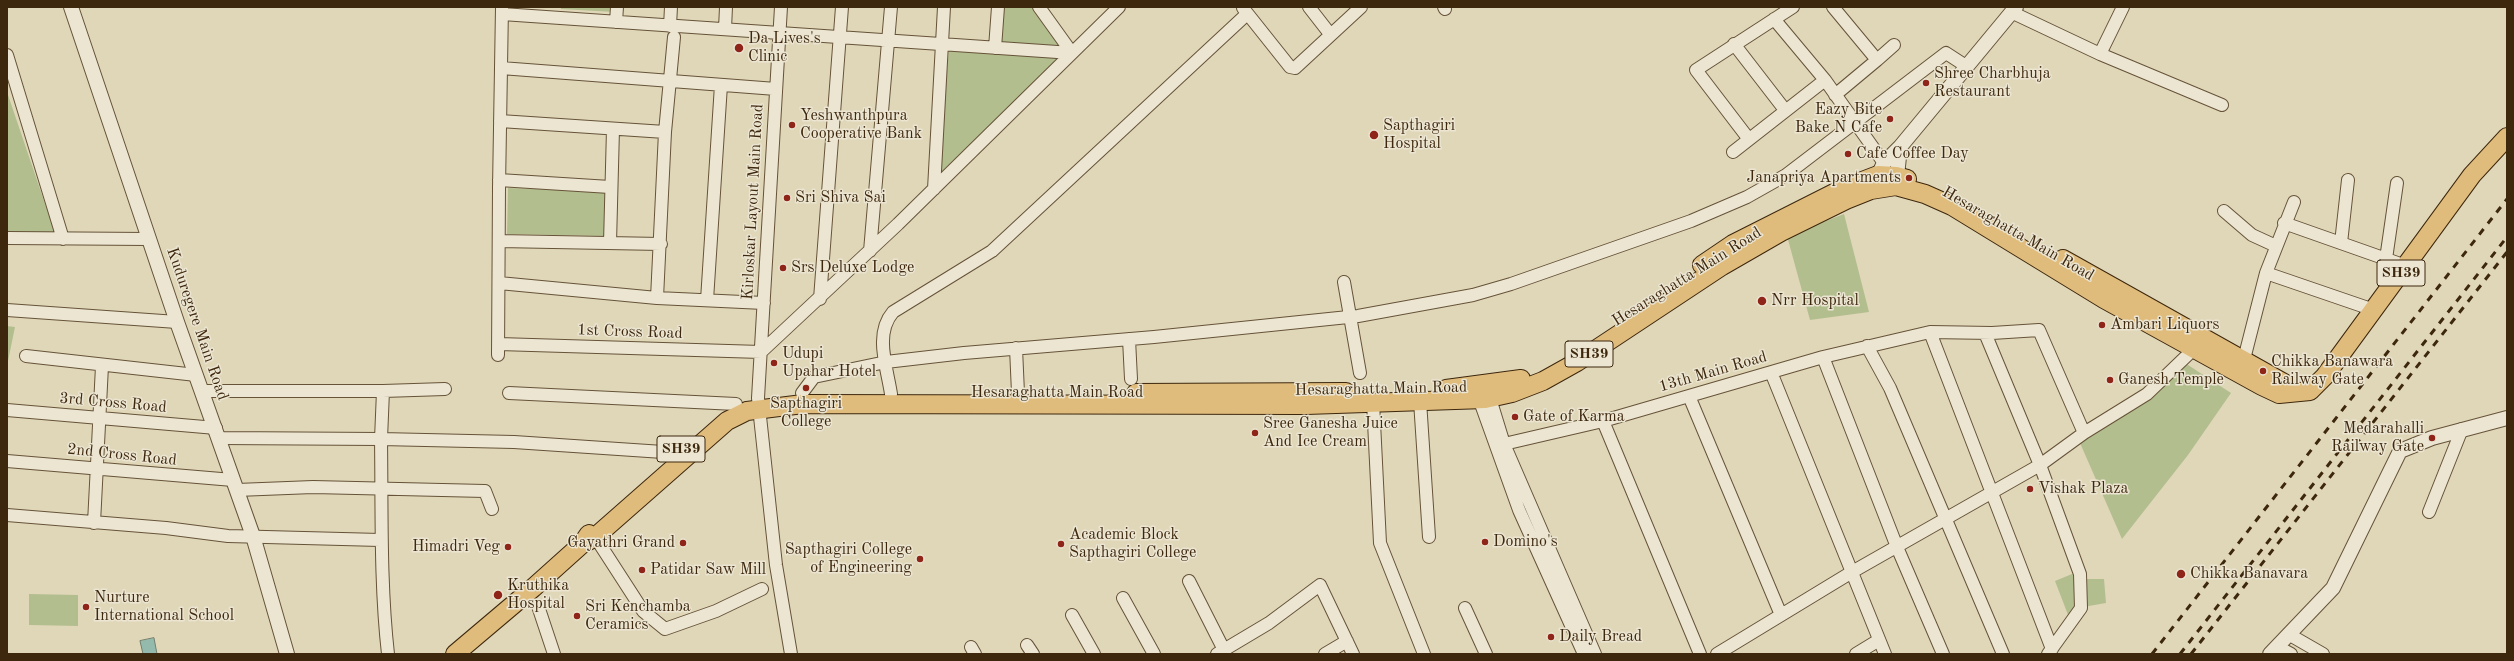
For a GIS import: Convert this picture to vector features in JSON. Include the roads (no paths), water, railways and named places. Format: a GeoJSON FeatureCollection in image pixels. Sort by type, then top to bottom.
{"type":"FeatureCollection","features":[{"type":"Feature","properties":{"kind":"main road","name":"Hesaraghatta Main Road"},"geometry":{"type":"LineString","coordinates":[[802,398],[891,394],[1018,393],[1512,393],[1543,381],[1577,362],[1722,266],[1781,232],[1846,200],[1885,178],[1952,206],[2104,299],[2199,344],[2242,368],[2279,394],[2287,392],[2310,391],[2325,376],[2472,175],[2507,137]]}},
{"type":"Feature","properties":{"kind":"main road","name":"Hesaraghatta Main Road"},"geometry":{"type":"LineString","coordinates":[[802,398],[1306,405],[1420,401],[1482,392]]}},
{"type":"Feature","properties":{"kind":"main road"},"geometry":{"type":"LineString","coordinates":[[582,544],[594,538],[714,430],[759,403],[802,398]]}},
{"type":"Feature","properties":{"kind":"main road","name":"SH39"},"geometry":{"type":"LineString","coordinates":[[455,654],[582,544],[590,531],[719,415],[736,404],[759,403]]}},
{"type":"Feature","properties":{"kind":"street","name":"Kuduregere Main Road"},"geometry":{"type":"LineString","coordinates":[[71,7],[177,322],[253,536],[287,654]]}},
{"type":"Feature","properties":{"kind":"street"},"geometry":{"type":"LineString","coordinates":[[616,22],[617,7]]}},
{"type":"Feature","properties":{"kind":"street"},"geometry":{"type":"LineString","coordinates":[[670,26],[671,7]]}},
{"type":"Feature","properties":{"kind":"street"},"geometry":{"type":"LineString","coordinates":[[725,29],[726,7]]}},
{"type":"Feature","properties":{"kind":"street","name":"Kirloskar Layout Main Road"},"geometry":{"type":"LineString","coordinates":[[781,7],[759,403],[776,565],[791,654]]}},
{"type":"Feature","properties":{"kind":"street"},"geometry":{"type":"LineString","coordinates":[[820,299],[842,7]]}},
{"type":"Feature","properties":{"kind":"street"},"geometry":{"type":"LineString","coordinates":[[870,251],[891,7]]}},
{"type":"Feature","properties":{"kind":"street"},"geometry":{"type":"LineString","coordinates":[[934,189],[944,7]]}},
{"type":"Feature","properties":{"kind":"street"},"geometry":{"type":"LineString","coordinates":[[995,48],[998,7]]}},
{"type":"Feature","properties":{"kind":"street"},"geometry":{"type":"LineString","coordinates":[[1039,7],[1072,53]]}},
{"type":"Feature","properties":{"kind":"street"},"geometry":{"type":"LineString","coordinates":[[1309,7],[1330,34]]}},
{"type":"Feature","properties":{"kind":"street"},"geometry":{"type":"LineString","coordinates":[[891,394],[882,334],[886,321],[893,312],[992,251],[1244,10],[1292,68],[1296,67],[1361,7]]}},
{"type":"Feature","properties":{"kind":"street"},"geometry":{"type":"LineString","coordinates":[[1748,138],[1696,70],[1793,7]]}},
{"type":"Feature","properties":{"kind":"street"},"geometry":{"type":"LineString","coordinates":[[1833,7],[1877,60]]}},
{"type":"Feature","properties":{"kind":"street"},"geometry":{"type":"LineString","coordinates":[[2100,54],[2123,7]]}},
{"type":"Feature","properties":{"kind":"street"},"geometry":{"type":"LineString","coordinates":[[761,352],[820,299],[934,189],[1116,8]]}},
{"type":"Feature","properties":{"kind":"street"},"geometry":{"type":"LineString","coordinates":[[764,303],[657,298],[499,283],[498,241],[502,10],[556,12],[616,22],[1072,53]]}},
{"type":"Feature","properties":{"kind":"street"},"geometry":{"type":"LineString","coordinates":[[1885,178],[1900,147],[2013,10],[2100,54],[2222,105]]}},
{"type":"Feature","properties":{"kind":"street"},"geometry":{"type":"LineString","coordinates":[[1774,19],[1824,80],[1855,122],[1885,178]]}},
{"type":"Feature","properties":{"kind":"street"},"geometry":{"type":"LineString","coordinates":[[657,298],[665,132],[674,37]]}},
{"type":"Feature","properties":{"kind":"street"},"geometry":{"type":"LineString","coordinates":[[1734,44],[1785,110]]}},
{"type":"Feature","properties":{"kind":"street"},"geometry":{"type":"LineString","coordinates":[[1835,95],[1894,45]]}},
{"type":"Feature","properties":{"kind":"street"},"geometry":{"type":"LineString","coordinates":[[802,398],[814,377],[886,362],[1016,348],[1130,339],[1351,317],[1473,295],[1511,284],[1691,221],[1748,197],[1786,175],[1946,53],[1966,66]]}},
{"type":"Feature","properties":{"kind":"street"},"geometry":{"type":"LineString","coordinates":[[7,55],[63,239]]}},
{"type":"Feature","properties":{"kind":"street"},"geometry":{"type":"LineString","coordinates":[[501,68],[776,89]]}},
{"type":"Feature","properties":{"kind":"street"},"geometry":{"type":"LineString","coordinates":[[1733,152],[1748,138],[1824,80]]}},
{"type":"Feature","properties":{"kind":"street"},"geometry":{"type":"LineString","coordinates":[[707,300],[721,85]]}},
{"type":"Feature","properties":{"kind":"street"},"geometry":{"type":"LineString","coordinates":[[500,121],[665,132]]}},
{"type":"Feature","properties":{"kind":"street"},"geometry":{"type":"LineString","coordinates":[[610,243],[610,187],[613,129]]}},
{"type":"Feature","properties":{"kind":"street"},"geometry":{"type":"LineString","coordinates":[[499,180],[610,187]]}},
{"type":"Feature","properties":{"kind":"street"},"geometry":{"type":"LineString","coordinates":[[2341,243],[2348,180]]}},
{"type":"Feature","properties":{"kind":"street"},"geometry":{"type":"LineString","coordinates":[[2386,259],[2397,183]]}},
{"type":"Feature","properties":{"kind":"street"},"geometry":{"type":"LineString","coordinates":[[2242,368],[2266,273],[2284,223],[2294,202]]}},
{"type":"Feature","properties":{"kind":"street"},"geometry":{"type":"LineString","coordinates":[[2224,210],[2252,235],[2276,246]]}},
{"type":"Feature","properties":{"kind":"street"},"geometry":{"type":"LineString","coordinates":[[2284,223],[2406,266]]}},
{"type":"Feature","properties":{"kind":"street"},"geometry":{"type":"LineString","coordinates":[[7,238],[149,239]]}},
{"type":"Feature","properties":{"kind":"street"},"geometry":{"type":"LineString","coordinates":[[498,241],[660,244]]}},
{"type":"Feature","properties":{"kind":"street"},"geometry":{"type":"LineString","coordinates":[[2266,273],[2374,310]]}},
{"type":"Feature","properties":{"kind":"street"},"geometry":{"type":"LineString","coordinates":[[1344,282],[1360,373]]}},
{"type":"Feature","properties":{"kind":"street","name":"1st Cross Road"},"geometry":{"type":"LineString","coordinates":[[499,283],[498,350],[761,352]]}},
{"type":"Feature","properties":{"kind":"street"},"geometry":{"type":"LineString","coordinates":[[7,310],[177,322]]}},
{"type":"Feature","properties":{"kind":"street","name":"13th Main Road"},"geometry":{"type":"LineString","coordinates":[[1504,444],[1602,421],[1823,357],[1930,332],[1984,333],[2039,330],[2084,433]]}},
{"type":"Feature","properties":{"kind":"street"},"geometry":{"type":"LineString","coordinates":[[1930,332],[2050,652]]}},
{"type":"Feature","properties":{"kind":"street"},"geometry":{"type":"LineString","coordinates":[[1984,333],[2040,465],[2080,574],[2081,608],[2050,652]]}},
{"type":"Feature","properties":{"kind":"street"},"geometry":{"type":"LineString","coordinates":[[1130,339],[1131,379]]}},
{"type":"Feature","properties":{"kind":"street"},"geometry":{"type":"LineString","coordinates":[[1717,654],[1852,572],[2040,465],[2084,433],[2146,394],[2199,344]]}},
{"type":"Feature","properties":{"kind":"street"},"geometry":{"type":"LineString","coordinates":[[1867,346],[1890,388],[2003,654]]}},
{"type":"Feature","properties":{"kind":"street"},"geometry":{"type":"LineString","coordinates":[[1016,348],[1018,393]]}},
{"type":"Feature","properties":{"kind":"street"},"geometry":{"type":"LineString","coordinates":[[26,356],[102,366],[196,374]]}},
{"type":"Feature","properties":{"kind":"street"},"geometry":{"type":"LineString","coordinates":[[1823,357],[1897,547],[1943,654]]}},
{"type":"Feature","properties":{"kind":"street"},"geometry":{"type":"LineString","coordinates":[[94,522],[102,366]]}},
{"type":"Feature","properties":{"kind":"street"},"geometry":{"type":"LineString","coordinates":[[1770,372],[1885,654]]}},
{"type":"Feature","properties":{"kind":"street"},"geometry":{"type":"LineString","coordinates":[[202,391],[383,391],[445,389]]}},
{"type":"Feature","properties":{"kind":"street"},"geometry":{"type":"LineString","coordinates":[[383,391],[380,540],[384,618],[388,654]]}},
{"type":"Feature","properties":{"kind":"street"},"geometry":{"type":"LineString","coordinates":[[1482,392],[1595,654]]}},
{"type":"Feature","properties":{"kind":"street"},"geometry":{"type":"LineString","coordinates":[[1482,392],[1519,510],[1584,654]]}},
{"type":"Feature","properties":{"kind":"street"},"geometry":{"type":"LineString","coordinates":[[509,393],[736,404]]}},
{"type":"Feature","properties":{"kind":"street"},"geometry":{"type":"LineString","coordinates":[[1689,396],[1781,615]]}},
{"type":"Feature","properties":{"kind":"street"},"geometry":{"type":"LineString","coordinates":[[1420,401],[1429,537]]}},
{"type":"Feature","properties":{"kind":"street"},"geometry":{"type":"LineString","coordinates":[[1372,402],[1380,543],[1424,654]]}},
{"type":"Feature","properties":{"kind":"street","name":"3rd Cross Road"},"geometry":{"type":"LineString","coordinates":[[7,410],[100,418],[217,433],[381,440],[514,442],[678,453]]}},
{"type":"Feature","properties":{"kind":"street"},"geometry":{"type":"LineString","coordinates":[[2280,652],[2290,635],[2332,588],[2400,452],[2432,438],[2505,419]]}},
{"type":"Feature","properties":{"kind":"street"},"geometry":{"type":"LineString","coordinates":[[1602,421],[1700,654]]}},
{"type":"Feature","properties":{"kind":"street"},"geometry":{"type":"LineString","coordinates":[[2429,512],[2462,429]]}},
{"type":"Feature","properties":{"kind":"street","name":"2nd Cross Road"},"geometry":{"type":"LineString","coordinates":[[7,461],[97,468],[235,485],[485,491],[492,509]]}},
{"type":"Feature","properties":{"kind":"street"},"geometry":{"type":"LineString","coordinates":[[7,515],[94,522],[228,536],[380,540]]}},
{"type":"Feature","properties":{"kind":"street"},"geometry":{"type":"LineString","coordinates":[[601,546],[643,612],[665,629],[710,614],[762,589]]}},
{"type":"Feature","properties":{"kind":"street"},"geometry":{"type":"LineString","coordinates":[[1189,581],[1221,652],[1269,623],[1320,584],[1353,654]]}},
{"type":"Feature","properties":{"kind":"street"},"geometry":{"type":"LineString","coordinates":[[1123,598],[1154,654]]}},
{"type":"Feature","properties":{"kind":"street"},"geometry":{"type":"LineString","coordinates":[[538,606],[554,654]]}},
{"type":"Feature","properties":{"kind":"street"},"geometry":{"type":"LineString","coordinates":[[1465,608],[1486,654]]}},
{"type":"Feature","properties":{"kind":"street"},"geometry":{"type":"LineString","coordinates":[[1072,615],[1094,654]]}},
{"type":"Feature","properties":{"kind":"street"},"geometry":{"type":"LineString","coordinates":[[2290,635],[2323,654]]}},
{"type":"Feature","properties":{"kind":"street"},"geometry":{"type":"LineString","coordinates":[[1856,654],[1879,640]]}},
{"type":"Feature","properties":{"kind":"street"},"geometry":{"type":"LineString","coordinates":[[1325,654],[1347,641]]}},
{"type":"Feature","properties":{"kind":"water"},"geometry":{"type":"Polygon","coordinates":[[[154,638],[157,654],[143,654],[140,641],[154,638]]]}},
{"type":"Feature","properties":{"kind":"railway"},"geometry":{"type":"LineString","coordinates":[[2152,654],[2507,199]]}},
{"type":"Feature","properties":{"kind":"railway"},"geometry":{"type":"LineString","coordinates":[[2180,654],[2507,237]]}},
{"type":"Feature","properties":{"kind":"railway"},"geometry":{"type":"LineString","coordinates":[[2191,654],[2507,252]]}},
{"type":"Feature","properties":{"kind":"place","name":"Da Lives's Clinic"},"geometry":{"type":"Point","coordinates":[739,48]}},
{"type":"Feature","properties":{"kind":"place","name":"Shree Charbhuja Restaurant"},"geometry":{"type":"Point","coordinates":[1926,83]}},
{"type":"Feature","properties":{"kind":"place","name":"Eazy Bite Bake N Cafe"},"geometry":{"type":"Point","coordinates":[1890,119]}},
{"type":"Feature","properties":{"kind":"place","name":"Yeshwanthpura Cooperative Bank"},"geometry":{"type":"Point","coordinates":[792,125]}},
{"type":"Feature","properties":{"kind":"place","name":"Sapthagiri Hospital"},"geometry":{"type":"Point","coordinates":[1374,135]}},
{"type":"Feature","properties":{"kind":"place","name":"Cafe Coffee Day"},"geometry":{"type":"Point","coordinates":[1848,154]}},
{"type":"Feature","properties":{"kind":"place","name":"Janapriya Apartments"},"geometry":{"type":"Point","coordinates":[1909,178]}},
{"type":"Feature","properties":{"kind":"place","name":"Sri Shiva Sai"},"geometry":{"type":"Point","coordinates":[787,198]}},
{"type":"Feature","properties":{"kind":"place","name":"Srs Deluxe Lodge"},"geometry":{"type":"Point","coordinates":[783,268]}},
{"type":"Feature","properties":{"kind":"place","name":"Nrr Hospital"},"geometry":{"type":"Point","coordinates":[1762,301]}},
{"type":"Feature","properties":{"kind":"place","name":"Ambari Liquors"},"geometry":{"type":"Point","coordinates":[2102,325]}},
{"type":"Feature","properties":{"kind":"place","name":"Udupi Upahar Hotel"},"geometry":{"type":"Point","coordinates":[774,363]}},
{"type":"Feature","properties":{"kind":"place","name":"Chikka Banawara Railway Gate"},"geometry":{"type":"Point","coordinates":[2263,371]}},
{"type":"Feature","properties":{"kind":"place","name":"Ganesh Temple"},"geometry":{"type":"Point","coordinates":[2110,380]}},
{"type":"Feature","properties":{"kind":"place","name":"Sapthagiri College"},"geometry":{"type":"Point","coordinates":[806,388]}},
{"type":"Feature","properties":{"kind":"place","name":"Gate of Karma"},"geometry":{"type":"Point","coordinates":[1515,417]}},
{"type":"Feature","properties":{"kind":"place","name":"Sree Ganesha Juice And Ice Cream"},"geometry":{"type":"Point","coordinates":[1255,433]}},
{"type":"Feature","properties":{"kind":"place","name":"Medarahalli Railway Gate"},"geometry":{"type":"Point","coordinates":[2432,438]}},
{"type":"Feature","properties":{"kind":"place","name":"Vishak Plaza"},"geometry":{"type":"Point","coordinates":[2030,489]}},
{"type":"Feature","properties":{"kind":"place","name":"Domino's"},"geometry":{"type":"Point","coordinates":[1485,542]}},
{"type":"Feature","properties":{"kind":"place","name":"Gayathri Grand"},"geometry":{"type":"Point","coordinates":[683,543]}},
{"type":"Feature","properties":{"kind":"place","name":"Academic Block Sapthagiri College"},"geometry":{"type":"Point","coordinates":[1061,544]}},
{"type":"Feature","properties":{"kind":"place","name":"Himadri Veg"},"geometry":{"type":"Point","coordinates":[508,547]}},
{"type":"Feature","properties":{"kind":"place","name":"Sapthagiri College of Engineering"},"geometry":{"type":"Point","coordinates":[920,559]}},
{"type":"Feature","properties":{"kind":"place","name":"Patidar Saw Mill"},"geometry":{"type":"Point","coordinates":[642,570]}},
{"type":"Feature","properties":{"kind":"place","name":"Chikka Banavara"},"geometry":{"type":"Point","coordinates":[2181,574]}},
{"type":"Feature","properties":{"kind":"place","name":"Kruthika Hospital"},"geometry":{"type":"Point","coordinates":[498,595]}},
{"type":"Feature","properties":{"kind":"place","name":"Nurture International School"},"geometry":{"type":"Point","coordinates":[86,607]}},
{"type":"Feature","properties":{"kind":"place","name":"Sri Kenchamba Ceramics"},"geometry":{"type":"Point","coordinates":[577,616]}},
{"type":"Feature","properties":{"kind":"place","name":"Daily Bread"},"geometry":{"type":"Point","coordinates":[1551,637]}}]}
